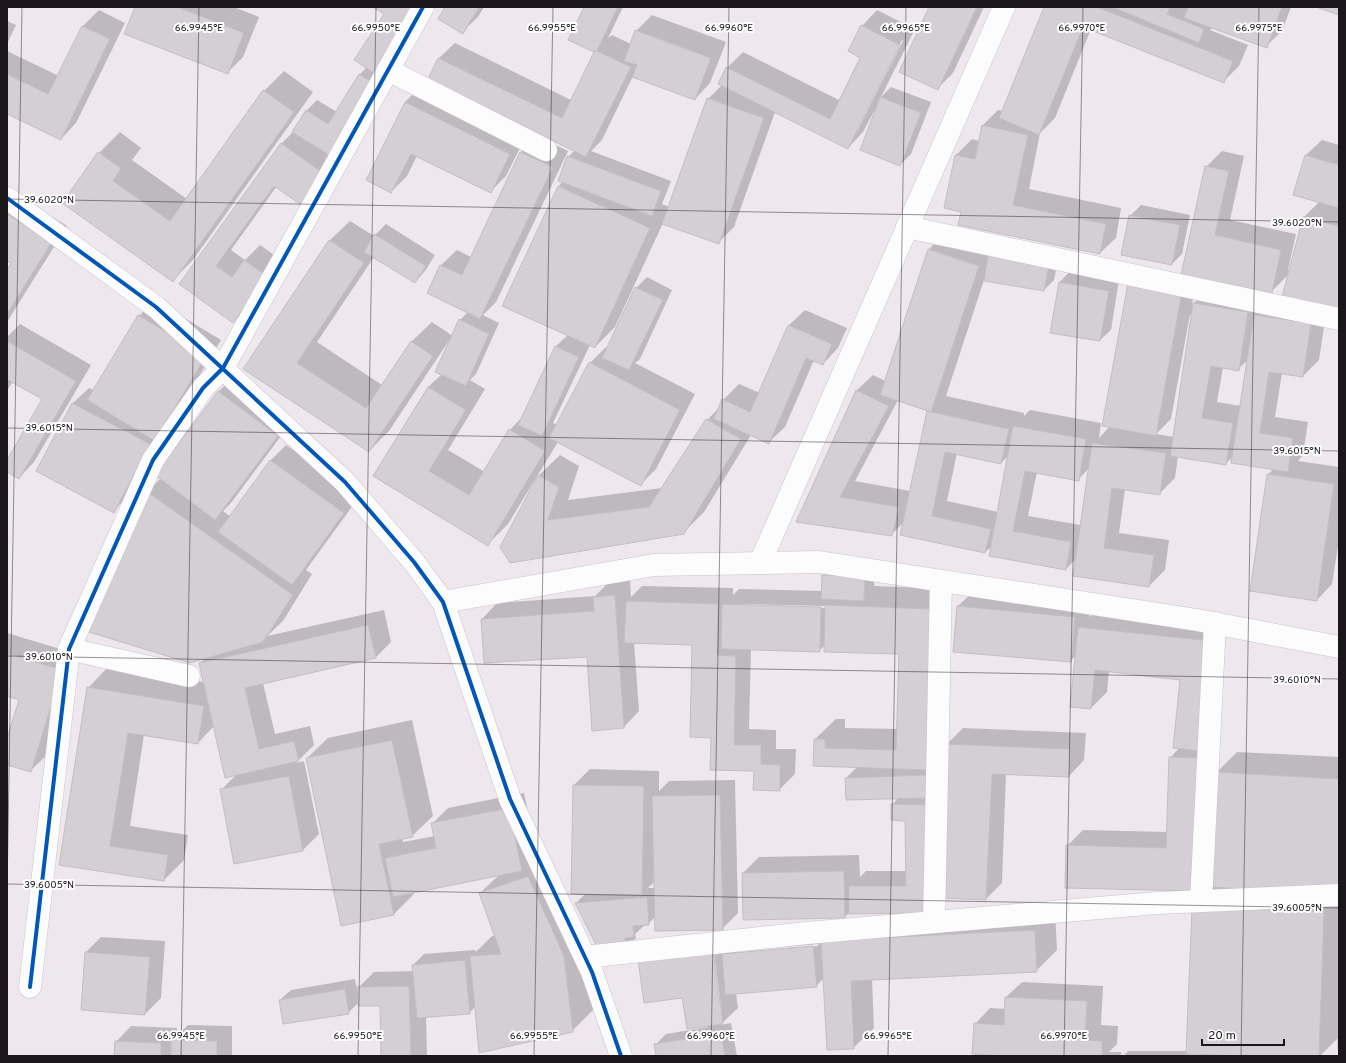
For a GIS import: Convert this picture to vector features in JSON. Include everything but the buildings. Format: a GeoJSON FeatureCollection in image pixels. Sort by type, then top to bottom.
{"type":"FeatureCollection","features":[{"type":"Feature","properties":{"kind":"street"},"geometry":{"type":"LineString","coordinates":[[30,987],[69,649],[153,460],[203,388],[222,368],[423,7]]}},
{"type":"Feature","properties":{"kind":"street"},"geometry":{"type":"LineString","coordinates":[[760,563],[1004,7]]}},
{"type":"Feature","properties":{"kind":"street"},"geometry":{"type":"LineString","coordinates":[[388,70],[546,150]]}},
{"type":"Feature","properties":{"kind":"street"},"geometry":{"type":"LineString","coordinates":[[7,198],[156,307],[222,368],[345,482],[414,562],[443,602],[510,799],[592,972],[621,1056]]}},
{"type":"Feature","properties":{"kind":"street"},"geometry":{"type":"LineString","coordinates":[[907,227],[1339,319]]}},
{"type":"Feature","properties":{"kind":"street"},"geometry":{"type":"LineString","coordinates":[[443,602],[654,565],[819,562],[1215,623],[1339,647]]}},
{"type":"Feature","properties":{"kind":"street"},"geometry":{"type":"LineString","coordinates":[[934,922],[942,581]]}},
{"type":"Feature","properties":{"kind":"street"},"geometry":{"type":"LineString","coordinates":[[1200,901],[1215,623]]}},
{"type":"Feature","properties":{"kind":"street"},"geometry":{"type":"LineString","coordinates":[[69,649],[188,676]]}},
{"type":"Feature","properties":{"kind":"street"},"geometry":{"type":"LineString","coordinates":[[585,957],[807,933],[1157,903],[1339,895]]}},
{"type":"Feature","properties":{"kind":"cycle path"},"geometry":{"type":"LineString","coordinates":[[30,987],[69,649],[153,460],[203,388],[223,368],[423,7]]}},
{"type":"Feature","properties":{"kind":"cycle path"},"geometry":{"type":"LineString","coordinates":[[7,198],[156,307],[345,482],[414,562],[443,602],[510,799],[592,972],[621,1056]]}}]}
